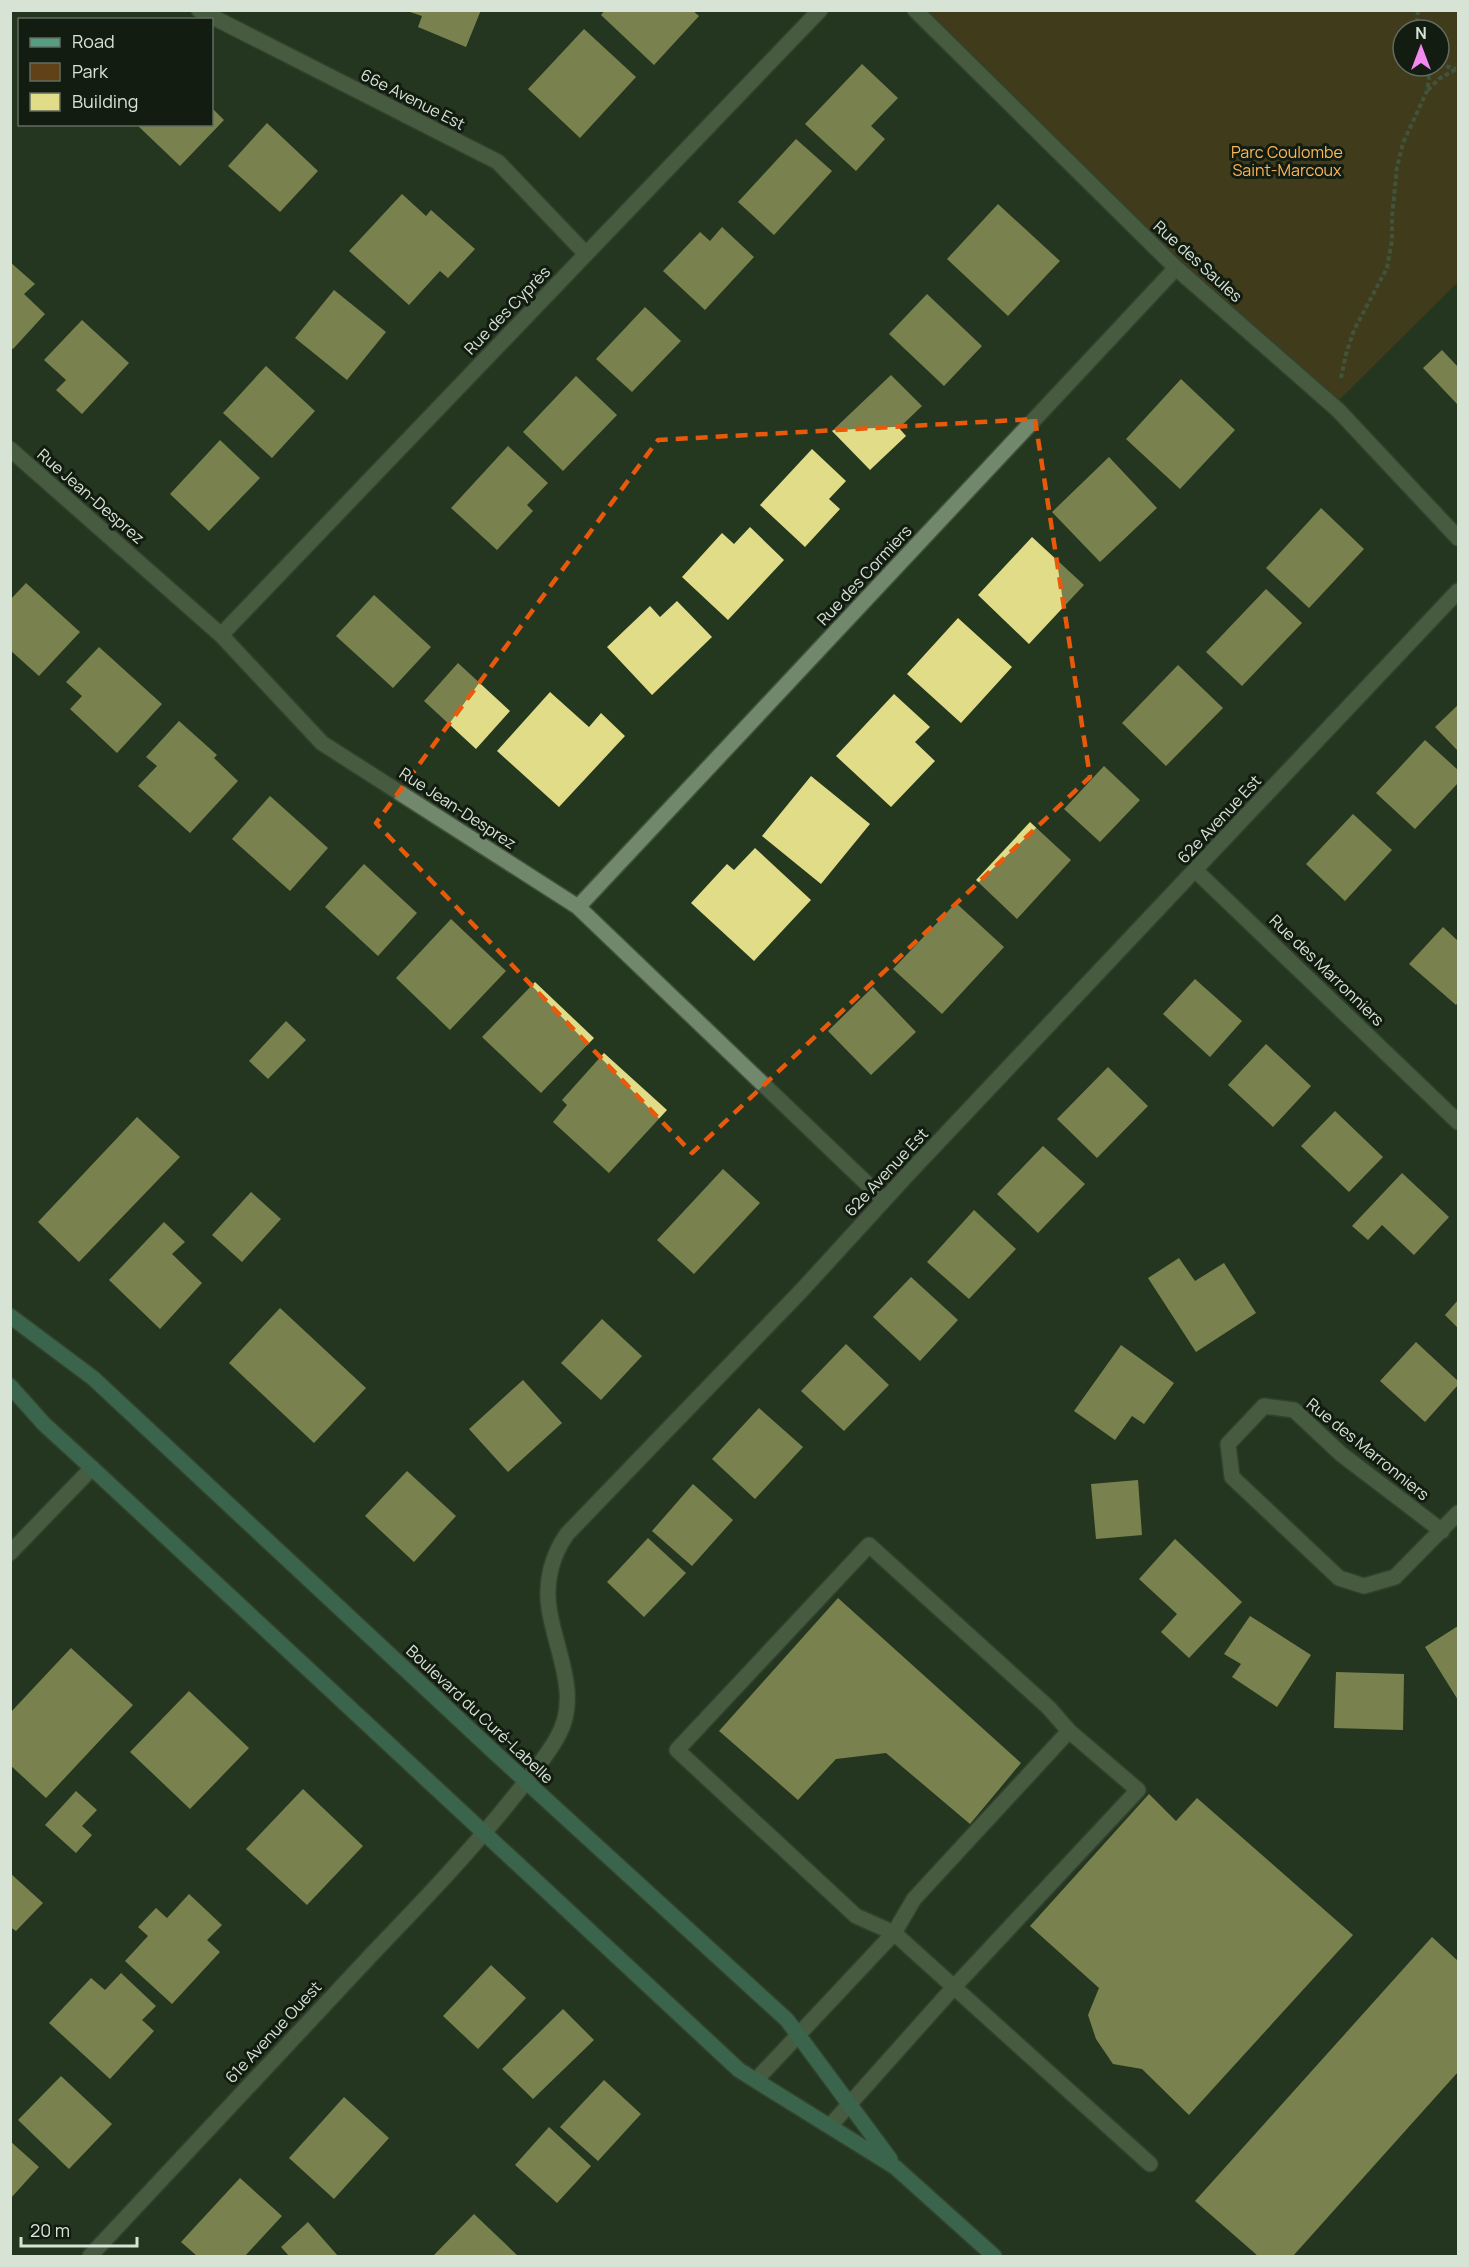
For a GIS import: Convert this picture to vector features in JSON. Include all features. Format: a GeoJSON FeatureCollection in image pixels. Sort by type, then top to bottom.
{"type":"FeatureCollection","features":[{"type":"Feature","properties":{"kind":"main road","name":"Boulevard du Curé-Labelle"},"geometry":{"type":"LineString","coordinates":[[10,1316],[93,1378],[787,2020],[895,2166]]}},
{"type":"Feature","properties":{"kind":"main road","name":"Boulevard du Curé-Labelle"},"geometry":{"type":"LineString","coordinates":[[10,1386],[44,1424],[740,2070],[895,2166],[994,2256]]}},
{"type":"Feature","properties":{"kind":"street","name":"66e Avenue Est"},"geometry":{"type":"LineString","coordinates":[[199,10],[498,162],[585,254]]}},
{"type":"Feature","properties":{"kind":"street","name":"Rue des Cyprès"},"geometry":{"type":"LineString","coordinates":[[221,634],[820,10]]}},
{"type":"Feature","properties":{"kind":"street","name":"Rue des Saules"},"geometry":{"type":"LineString","coordinates":[[915,10],[1176,268],[1338,410],[1458,538]]}},
{"type":"Feature","properties":{"kind":"street","name":"Rue des Cormiers"},"geometry":{"type":"LineString","coordinates":[[578,907],[1176,268]]}},
{"type":"Feature","properties":{"kind":"street","name":"Rue Jean-Desprez"},"geometry":{"type":"LineString","coordinates":[[10,449],[221,634],[322,743],[578,907],[884,1200]]}},
{"type":"Feature","properties":{"kind":"street","name":"62e Avenue Est"},"geometry":{"type":"LineString","coordinates":[[484,1834],[557,1739],[564,1725],[568,1709],[568,1695],[548,1596],[551,1568],[559,1545],[577,1521],[802,1290],[1458,591]]}},
{"type":"Feature","properties":{"kind":"street","name":"Rue des Marronniers"},"geometry":{"type":"LineString","coordinates":[[1195,870],[1458,1122]]}},
{"type":"Feature","properties":{"kind":"street","name":"Rue des Marronniers"},"geometry":{"type":"LineString","coordinates":[[1442,1531],[1341,1454],[1293,1410],[1264,1406],[1228,1444],[1232,1477],[1291,1530],[1339,1578],[1364,1586],[1395,1577],[1442,1531],[1458,1513]]}},
{"type":"Feature","properties":{"kind":"street"},"geometry":{"type":"LineString","coordinates":[[10,1553],[92,1468]]}},
{"type":"Feature","properties":{"kind":"street"},"geometry":{"type":"LineString","coordinates":[[830,2126],[954,1987],[1138,1790],[1070,1731],[1049,1708],[869,1545],[678,1750],[856,1916],[894,1933],[954,1987],[1150,2164]]}},
{"type":"Feature","properties":{"kind":"street"},"geometry":{"type":"LineString","coordinates":[[756,2080],[894,1933],[914,1899],[1070,1731]]}},
{"type":"Feature","properties":{"kind":"street","name":"61e Avenue Ouest"},"geometry":{"type":"LineString","coordinates":[[90,2256],[484,1834]]}},
{"type":"Feature","properties":{"kind":"path"},"geometry":{"type":"LineString","coordinates":[[1427,91],[1439,79],[1457,69]]}},
{"type":"Feature","properties":{"kind":"path"},"geometry":{"type":"LineString","coordinates":[[1338,410],[1346,354],[1354,330],[1387,268],[1392,240],[1397,167],[1403,143],[1427,91],[1429,78]]}},
{"type":"Feature","properties":{"kind":"highlighted area"},"geometry":{"type":"Polygon","coordinates":[[[1035,419],[1090,777],[692,1153],[376,823],[658,440],[1035,419]]]}},
{"type":"Feature","properties":{"kind":"green space","name":"Parc Coulombe Saint-Marcoux"},"geometry":{"type":"Polygon","coordinates":[[[919,11],[1458,11],[1458,282],[1333,406],[1083,177],[919,11]]]}},
{"type":"Feature","properties":{"kind":"building"},"geometry":{"type":"Polygon","coordinates":[[[481,10],[466,47],[418,27],[422,16],[407,11],[481,10]]]}},
{"type":"Feature","properties":{"kind":"building"},"geometry":{"type":"Polygon","coordinates":[[[605,10],[692,10],[699,16],[654,65],[601,15],[605,10]]]}},
{"type":"Feature","properties":{"kind":"building"},"geometry":{"type":"Polygon","coordinates":[[[584,29],[636,77],[580,138],[528,89],[584,29]]]}},
{"type":"Feature","properties":{"kind":"building"},"geometry":{"type":"Polygon","coordinates":[[[862,64],[898,98],[871,126],[885,139],[856,171],[805,124],[862,64]]]}},
{"type":"Feature","properties":{"kind":"building"},"geometry":{"type":"Polygon","coordinates":[[[213,109],[224,120],[180,166],[138,126],[213,126],[213,109]]]}},
{"type":"Feature","properties":{"kind":"building"},"geometry":{"type":"Polygon","coordinates":[[[267,123],[318,171],[280,212],[228,166],[267,123]]]}},
{"type":"Feature","properties":{"kind":"building"},"geometry":{"type":"Polygon","coordinates":[[[796,139],[832,171],[774,235],[738,202],[796,139]]]}},
{"type":"Feature","properties":{"kind":"building"},"geometry":{"type":"Polygon","coordinates":[[[402,194],[426,216],[431,210],[475,249],[448,278],[440,271],[409,305],[349,251],[402,194]]]}},
{"type":"Feature","properties":{"kind":"building"},"geometry":{"type":"Polygon","coordinates":[[[998,204],[1060,261],[1008,316],[947,259],[998,204]]]}},
{"type":"Feature","properties":{"kind":"building"},"geometry":{"type":"Polygon","coordinates":[[[722,227],[754,257],[705,310],[663,271],[700,232],[710,241],[722,227]]]}},
{"type":"Feature","properties":{"kind":"building"},"geometry":{"type":"Polygon","coordinates":[[[10,262],[35,284],[24,294],[45,314],[13,349],[10,347],[10,262]]]}},
{"type":"Feature","properties":{"kind":"building"},"geometry":{"type":"Polygon","coordinates":[[[334,290],[386,332],[347,380],[295,338],[334,290]]]}},
{"type":"Feature","properties":{"kind":"building"},"geometry":{"type":"Polygon","coordinates":[[[927,294],[982,346],[944,386],[889,334],[927,294]]]}},
{"type":"Feature","properties":{"kind":"building"},"geometry":{"type":"Polygon","coordinates":[[[645,307],[681,341],[632,392],[596,359],[645,307]]]}},
{"type":"Feature","properties":{"kind":"building"},"geometry":{"type":"Polygon","coordinates":[[[82,320],[129,363],[82,414],[56,390],[66,380],[44,360],[82,320]]]}},
{"type":"Feature","properties":{"kind":"building"},"geometry":{"type":"Polygon","coordinates":[[[1442,350],[1458,367],[1458,405],[1423,368],[1442,350]]]}},
{"type":"Feature","properties":{"kind":"building"},"geometry":{"type":"Polygon","coordinates":[[[266,366],[315,411],[272,458],[223,413],[266,366]]]}},
{"type":"Feature","properties":{"kind":"building"},"geometry":{"type":"Polygon","coordinates":[[[891,375],[922,406],[899,428],[906,436],[870,470],[832,431],[891,375]]]}},
{"type":"Feature","properties":{"kind":"building"},"geometry":{"type":"Polygon","coordinates":[[[576,376],[617,415],[563,471],[523,432],[576,376]]]}},
{"type":"Feature","properties":{"kind":"building"},"geometry":{"type":"Polygon","coordinates":[[[1181,379],[1235,430],[1180,489],[1126,439],[1181,379]]]}},
{"type":"Feature","properties":{"kind":"building"},"geometry":{"type":"Polygon","coordinates":[[[220,440],[260,478],[209,531],[170,494],[220,440]]]}},
{"type":"Feature","properties":{"kind":"building"},"geometry":{"type":"Polygon","coordinates":[[[508,446],[548,483],[527,505],[533,511],[497,550],[451,508],[508,446]]]}},
{"type":"Feature","properties":{"kind":"building"},"geometry":{"type":"Polygon","coordinates":[[[812,449],[846,481],[829,499],[840,509],[805,547],[760,505],[812,449]]]}},
{"type":"Feature","properties":{"kind":"building"},"geometry":{"type":"Polygon","coordinates":[[[1109,457],[1157,508],[1100,562],[1052,512],[1109,457]]]}},
{"type":"Feature","properties":{"kind":"building"},"geometry":{"type":"Polygon","coordinates":[[[1321,508],[1364,549],[1309,608],[1266,568],[1321,508]]]}},
{"type":"Feature","properties":{"kind":"building"},"geometry":{"type":"Polygon","coordinates":[[[750,527],[784,560],[728,620],[682,577],[722,533],[734,544],[750,527]]]}},
{"type":"Feature","properties":{"kind":"building"},"geometry":{"type":"Polygon","coordinates":[[[1032,537],[1084,585],[1029,644],[978,595],[1032,537]]]}},
{"type":"Feature","properties":{"kind":"building"},"geometry":{"type":"Polygon","coordinates":[[[26,583],[80,632],[39,676],[10,650],[10,600],[26,583]]]}},
{"type":"Feature","properties":{"kind":"building"},"geometry":{"type":"Polygon","coordinates":[[[1266,589],[1302,623],[1242,686],[1206,652],[1266,589]]]}},
{"type":"Feature","properties":{"kind":"building"},"geometry":{"type":"Polygon","coordinates":[[[374,595],[431,647],[393,688],[336,636],[374,595]]]}},
{"type":"Feature","properties":{"kind":"building"},"geometry":{"type":"Polygon","coordinates":[[[677,601],[712,637],[652,695],[607,647],[650,606],[660,617],[677,601]]]}},
{"type":"Feature","properties":{"kind":"building"},"geometry":{"type":"Polygon","coordinates":[[[958,618],[1012,667],[961,723],[907,674],[958,618]]]}},
{"type":"Feature","properties":{"kind":"building"},"geometry":{"type":"Polygon","coordinates":[[[99,647],[162,704],[117,753],[70,709],[82,696],[66,682],[99,647]]]}},
{"type":"Feature","properties":{"kind":"building"},"geometry":{"type":"Polygon","coordinates":[[[458,663],[510,711],[476,749],[424,701],[458,663]]]}},
{"type":"Feature","properties":{"kind":"building"},"geometry":{"type":"Polygon","coordinates":[[[1178,665],[1223,708],[1166,766],[1122,723],[1178,665]]]}},
{"type":"Feature","properties":{"kind":"building"},"geometry":{"type":"Polygon","coordinates":[[[550,692],[589,727],[601,713],[625,736],[559,807],[497,751],[550,692]]]}},
{"type":"Feature","properties":{"kind":"building"},"geometry":{"type":"Polygon","coordinates":[[[894,694],[930,727],[915,742],[935,761],[891,807],[836,756],[894,694]]]}},
{"type":"Feature","properties":{"kind":"building"},"geometry":{"type":"Polygon","coordinates":[[[1458,705],[1458,751],[1435,727],[1458,705]]]}},
{"type":"Feature","properties":{"kind":"building"},"geometry":{"type":"Polygon","coordinates":[[[179,721],[217,755],[214,758],[238,781],[190,833],[138,786],[157,766],[146,757],[179,721]]]}},
{"type":"Feature","properties":{"kind":"building"},"geometry":{"type":"Polygon","coordinates":[[[1425,740],[1458,770],[1458,783],[1415,829],[1376,793],[1425,740]]]}},
{"type":"Feature","properties":{"kind":"building"},"geometry":{"type":"Polygon","coordinates":[[[1104,766],[1140,800],[1100,842],[1064,809],[1104,766]]]}},
{"type":"Feature","properties":{"kind":"building"},"geometry":{"type":"Polygon","coordinates":[[[811,776],[870,824],[821,884],[762,836],[811,776]]]}},
{"type":"Feature","properties":{"kind":"building"},"geometry":{"type":"Polygon","coordinates":[[[270,796],[328,848],[290,891],[232,839],[270,796]]]}},
{"type":"Feature","properties":{"kind":"building"},"geometry":{"type":"Polygon","coordinates":[[[1353,814],[1392,850],[1345,901],[1306,864],[1353,814]]]}},
{"type":"Feature","properties":{"kind":"building"},"geometry":{"type":"Polygon","coordinates":[[[1030,822],[1071,860],[1017,919],[976,880],[1030,822]]]}},
{"type":"Feature","properties":{"kind":"building"},"geometry":{"type":"Polygon","coordinates":[[[755,848],[811,900],[754,961],[691,903],[727,864],[734,870],[755,848]]]}},
{"type":"Feature","properties":{"kind":"building"},"geometry":{"type":"Polygon","coordinates":[[[364,864],[417,913],[378,956],[325,907],[364,864]]]}},
{"type":"Feature","properties":{"kind":"building"},"geometry":{"type":"Polygon","coordinates":[[[956,903],[1004,947],[942,1014],[893,969],[956,903]]]}},
{"type":"Feature","properties":{"kind":"building"},"geometry":{"type":"Polygon","coordinates":[[[451,919],[506,971],[450,1030],[396,978],[451,919]]]}},
{"type":"Feature","properties":{"kind":"building"},"geometry":{"type":"Polygon","coordinates":[[[1443,927],[1458,941],[1458,1002],[1456,1005],[1409,964],[1443,927]]]}},
{"type":"Feature","properties":{"kind":"building"},"geometry":{"type":"Polygon","coordinates":[[[1195,979],[1242,1021],[1210,1057],[1163,1014],[1195,979]]]}},
{"type":"Feature","properties":{"kind":"building"},"geometry":{"type":"Polygon","coordinates":[[[535,982],[594,1038],[541,1093],[482,1037],[535,982]]]}},
{"type":"Feature","properties":{"kind":"building"},"geometry":{"type":"Polygon","coordinates":[[[873,987],[916,1032],[871,1075],[828,1031],[873,987]]]}},
{"type":"Feature","properties":{"kind":"building"},"geometry":{"type":"Polygon","coordinates":[[[286,1021],[306,1040],[268,1079],[249,1061],[286,1021]]]}},
{"type":"Feature","properties":{"kind":"building"},"geometry":{"type":"Polygon","coordinates":[[[1266,1044],[1311,1086],[1273,1127],[1228,1085],[1266,1044]]]}},
{"type":"Feature","properties":{"kind":"building"},"geometry":{"type":"Polygon","coordinates":[[[604,1053],[667,1110],[609,1173],[553,1122],[567,1105],[562,1100],[604,1053]]]}},
{"type":"Feature","properties":{"kind":"building"},"geometry":{"type":"Polygon","coordinates":[[[1108,1067],[1148,1106],[1097,1158],[1057,1119],[1108,1067]]]}},
{"type":"Feature","properties":{"kind":"building"},"geometry":{"type":"Polygon","coordinates":[[[1335,1111],[1383,1157],[1349,1192],[1301,1146],[1335,1111]]]}},
{"type":"Feature","properties":{"kind":"building"},"geometry":{"type":"Polygon","coordinates":[[[137,1117],[180,1157],[79,1262],[38,1222],[137,1117]]]}},
{"type":"Feature","properties":{"kind":"building"},"geometry":{"type":"Polygon","coordinates":[[[1043,1146],[1085,1184],[1038,1233],[997,1194],[1043,1146]]]}},
{"type":"Feature","properties":{"kind":"building"},"geometry":{"type":"Polygon","coordinates":[[[723,1169],[760,1203],[694,1274],[657,1240],[723,1169]]]}},
{"type":"Feature","properties":{"kind":"building"},"geometry":{"type":"Polygon","coordinates":[[[1402,1173],[1449,1217],[1414,1255],[1382,1225],[1368,1240],[1352,1226],[1402,1173]]]}},
{"type":"Feature","properties":{"kind":"building"},"geometry":{"type":"Polygon","coordinates":[[[251,1192],[281,1219],[242,1262],[212,1235],[251,1192]]]}},
{"type":"Feature","properties":{"kind":"building"},"geometry":{"type":"Polygon","coordinates":[[[974,1210],[1016,1249],[969,1299],[927,1262],[974,1210]]]}},
{"type":"Feature","properties":{"kind":"building"},"geometry":{"type":"Polygon","coordinates":[[[164,1222],[185,1242],[172,1254],[202,1283],[160,1329],[109,1280],[164,1222]]]}},
{"type":"Feature","properties":{"kind":"building"},"geometry":{"type":"Polygon","coordinates":[[[1179,1258],[1195,1281],[1224,1263],[1256,1313],[1196,1352],[1148,1278],[1179,1258]]]}},
{"type":"Feature","properties":{"kind":"building"},"geometry":{"type":"Polygon","coordinates":[[[911,1277],[958,1320],[920,1361],[873,1317],[911,1277]]]}},
{"type":"Feature","properties":{"kind":"building"},"geometry":{"type":"Polygon","coordinates":[[[1458,1300],[1458,1328],[1445,1315],[1458,1300]]]}},
{"type":"Feature","properties":{"kind":"building"},"geometry":{"type":"Polygon","coordinates":[[[280,1308],[366,1388],[314,1443],[229,1363],[280,1308]]]}},
{"type":"Feature","properties":{"kind":"building"},"geometry":{"type":"Polygon","coordinates":[[[602,1319],[642,1356],[601,1400],[561,1363],[602,1319]]]}},
{"type":"Feature","properties":{"kind":"building"},"geometry":{"type":"Polygon","coordinates":[[[1416,1342],[1458,1381],[1458,1385],[1425,1422],[1380,1381],[1416,1342]]]}},
{"type":"Feature","properties":{"kind":"building"},"geometry":{"type":"Polygon","coordinates":[[[846,1344],[889,1385],[844,1431],[801,1391],[846,1344]]]}},
{"type":"Feature","properties":{"kind":"building"},"geometry":{"type":"Polygon","coordinates":[[[1121,1345],[1174,1383],[1144,1424],[1132,1416],[1115,1440],[1074,1411],[1121,1345]]]}},
{"type":"Feature","properties":{"kind":"building"},"geometry":{"type":"Polygon","coordinates":[[[523,1380],[562,1423],[508,1472],[469,1429],[523,1380]]]}},
{"type":"Feature","properties":{"kind":"building"},"geometry":{"type":"Polygon","coordinates":[[[759,1408],[803,1447],[755,1499],[712,1459],[759,1408]]]}},
{"type":"Feature","properties":{"kind":"building"},"geometry":{"type":"Polygon","coordinates":[[[407,1471],[456,1516],[414,1562],[365,1516],[407,1471]]]}},
{"type":"Feature","properties":{"kind":"building"},"geometry":{"type":"Polygon","coordinates":[[[1138,1480],[1142,1535],[1096,1539],[1091,1484],[1138,1480]]]}},
{"type":"Feature","properties":{"kind":"building"},"geometry":{"type":"Polygon","coordinates":[[[693,1484],[733,1520],[692,1566],[652,1531],[693,1484]]]}},
{"type":"Feature","properties":{"kind":"building"},"geometry":{"type":"Polygon","coordinates":[[[648,1538],[686,1573],[644,1617],[607,1582],[648,1538]]]}},
{"type":"Feature","properties":{"kind":"building"},"geometry":{"type":"Polygon","coordinates":[[[1175,1539],[1242,1602],[1189,1658],[1161,1632],[1177,1614],[1139,1579],[1175,1539]]]}},
{"type":"Feature","properties":{"kind":"building"},"geometry":{"type":"Polygon","coordinates":[[[838,1598],[1021,1763],[970,1824],[886,1753],[836,1759],[798,1800],[719,1731],[838,1598]]]}},
{"type":"Feature","properties":{"kind":"building"},"geometry":{"type":"Polygon","coordinates":[[[1250,1616],[1311,1655],[1277,1707],[1232,1677],[1241,1664],[1224,1654],[1250,1616]]]}},
{"type":"Feature","properties":{"kind":"building"},"geometry":{"type":"Polygon","coordinates":[[[1458,1626],[1458,1700],[1425,1647],[1458,1626]]]}},
{"type":"Feature","properties":{"kind":"building"},"geometry":{"type":"Polygon","coordinates":[[[71,1648],[133,1705],[46,1798],[10,1765],[10,1713],[71,1648]]]}},
{"type":"Feature","properties":{"kind":"building"},"geometry":{"type":"Polygon","coordinates":[[[1336,1672],[1404,1674],[1403,1730],[1334,1728],[1336,1672]]]}},
{"type":"Feature","properties":{"kind":"building"},"geometry":{"type":"Polygon","coordinates":[[[189,1691],[249,1748],[190,1809],[130,1752],[189,1691]]]}},
{"type":"Feature","properties":{"kind":"building"},"geometry":{"type":"Polygon","coordinates":[[[303,1789],[363,1846],[307,1905],[246,1849],[303,1789]]]}},
{"type":"Feature","properties":{"kind":"building"},"geometry":{"type":"Polygon","coordinates":[[[76,1791],[97,1810],[82,1826],[92,1835],[76,1853],[45,1825],[76,1791]]]}},
{"type":"Feature","properties":{"kind":"building"},"geometry":{"type":"Polygon","coordinates":[[[1149,1794],[1176,1821],[1197,1798],[1353,1935],[1189,2115],[1142,2069],[1113,2064],[1096,2039],[1088,2015],[1099,1988],[1030,1926],[1149,1794]]]}},
{"type":"Feature","properties":{"kind":"building"},"geometry":{"type":"Polygon","coordinates":[[[10,1873],[43,1903],[16,1931],[10,1927],[10,1873]]]}},
{"type":"Feature","properties":{"kind":"building"},"geometry":{"type":"Polygon","coordinates":[[[189,1894],[222,1925],[207,1940],[220,1952],[172,2004],[125,1961],[148,1936],[138,1927],[156,1908],[167,1918],[189,1894]]]}},
{"type":"Feature","properties":{"kind":"building"},"geometry":{"type":"Polygon","coordinates":[[[1432,1937],[1458,1961],[1458,2072],[1293,2256],[1258,2256],[1195,2201],[1432,1937]]]}},
{"type":"Feature","properties":{"kind":"building"},"geometry":{"type":"Polygon","coordinates":[[[491,1965],[526,1998],[478,2049],[443,2016],[491,1965]]]}},
{"type":"Feature","properties":{"kind":"building"},"geometry":{"type":"Polygon","coordinates":[[[121,1973],[156,2006],[142,2020],[154,2031],[110,2079],[49,2023],[91,1978],[105,1990],[121,1973]]]}},
{"type":"Feature","properties":{"kind":"building"},"geometry":{"type":"Polygon","coordinates":[[[563,2009],[594,2040],[533,2099],[502,2069],[563,2009]]]}},
{"type":"Feature","properties":{"kind":"building"},"geometry":{"type":"Polygon","coordinates":[[[61,2076],[112,2124],[69,2169],[18,2120],[61,2076]]]}},
{"type":"Feature","properties":{"kind":"building"},"geometry":{"type":"Polygon","coordinates":[[[604,2080],[641,2114],[598,2161],[560,2127],[604,2080]]]}},
{"type":"Feature","properties":{"kind":"building"},"geometry":{"type":"Polygon","coordinates":[[[344,2097],[389,2138],[334,2199],[289,2158],[344,2097]]]}},
{"type":"Feature","properties":{"kind":"building"},"geometry":{"type":"Polygon","coordinates":[[[549,2127],[591,2166],[557,2203],[515,2165],[549,2127]]]}},
{"type":"Feature","properties":{"kind":"building"},"geometry":{"type":"Polygon","coordinates":[[[10,2141],[39,2167],[10,2199],[10,2141]]]}},
{"type":"Feature","properties":{"kind":"building"},"geometry":{"type":"Polygon","coordinates":[[[240,2178],[282,2216],[245,2256],[197,2256],[181,2242],[240,2178]]]}},
{"type":"Feature","properties":{"kind":"building"},"geometry":{"type":"Polygon","coordinates":[[[474,2214],[518,2256],[433,2256],[474,2214]]]}},
{"type":"Feature","properties":{"kind":"building"},"geometry":{"type":"Polygon","coordinates":[[[308,2222],[338,2256],[289,2256],[281,2247],[308,2222]]]}}]}
